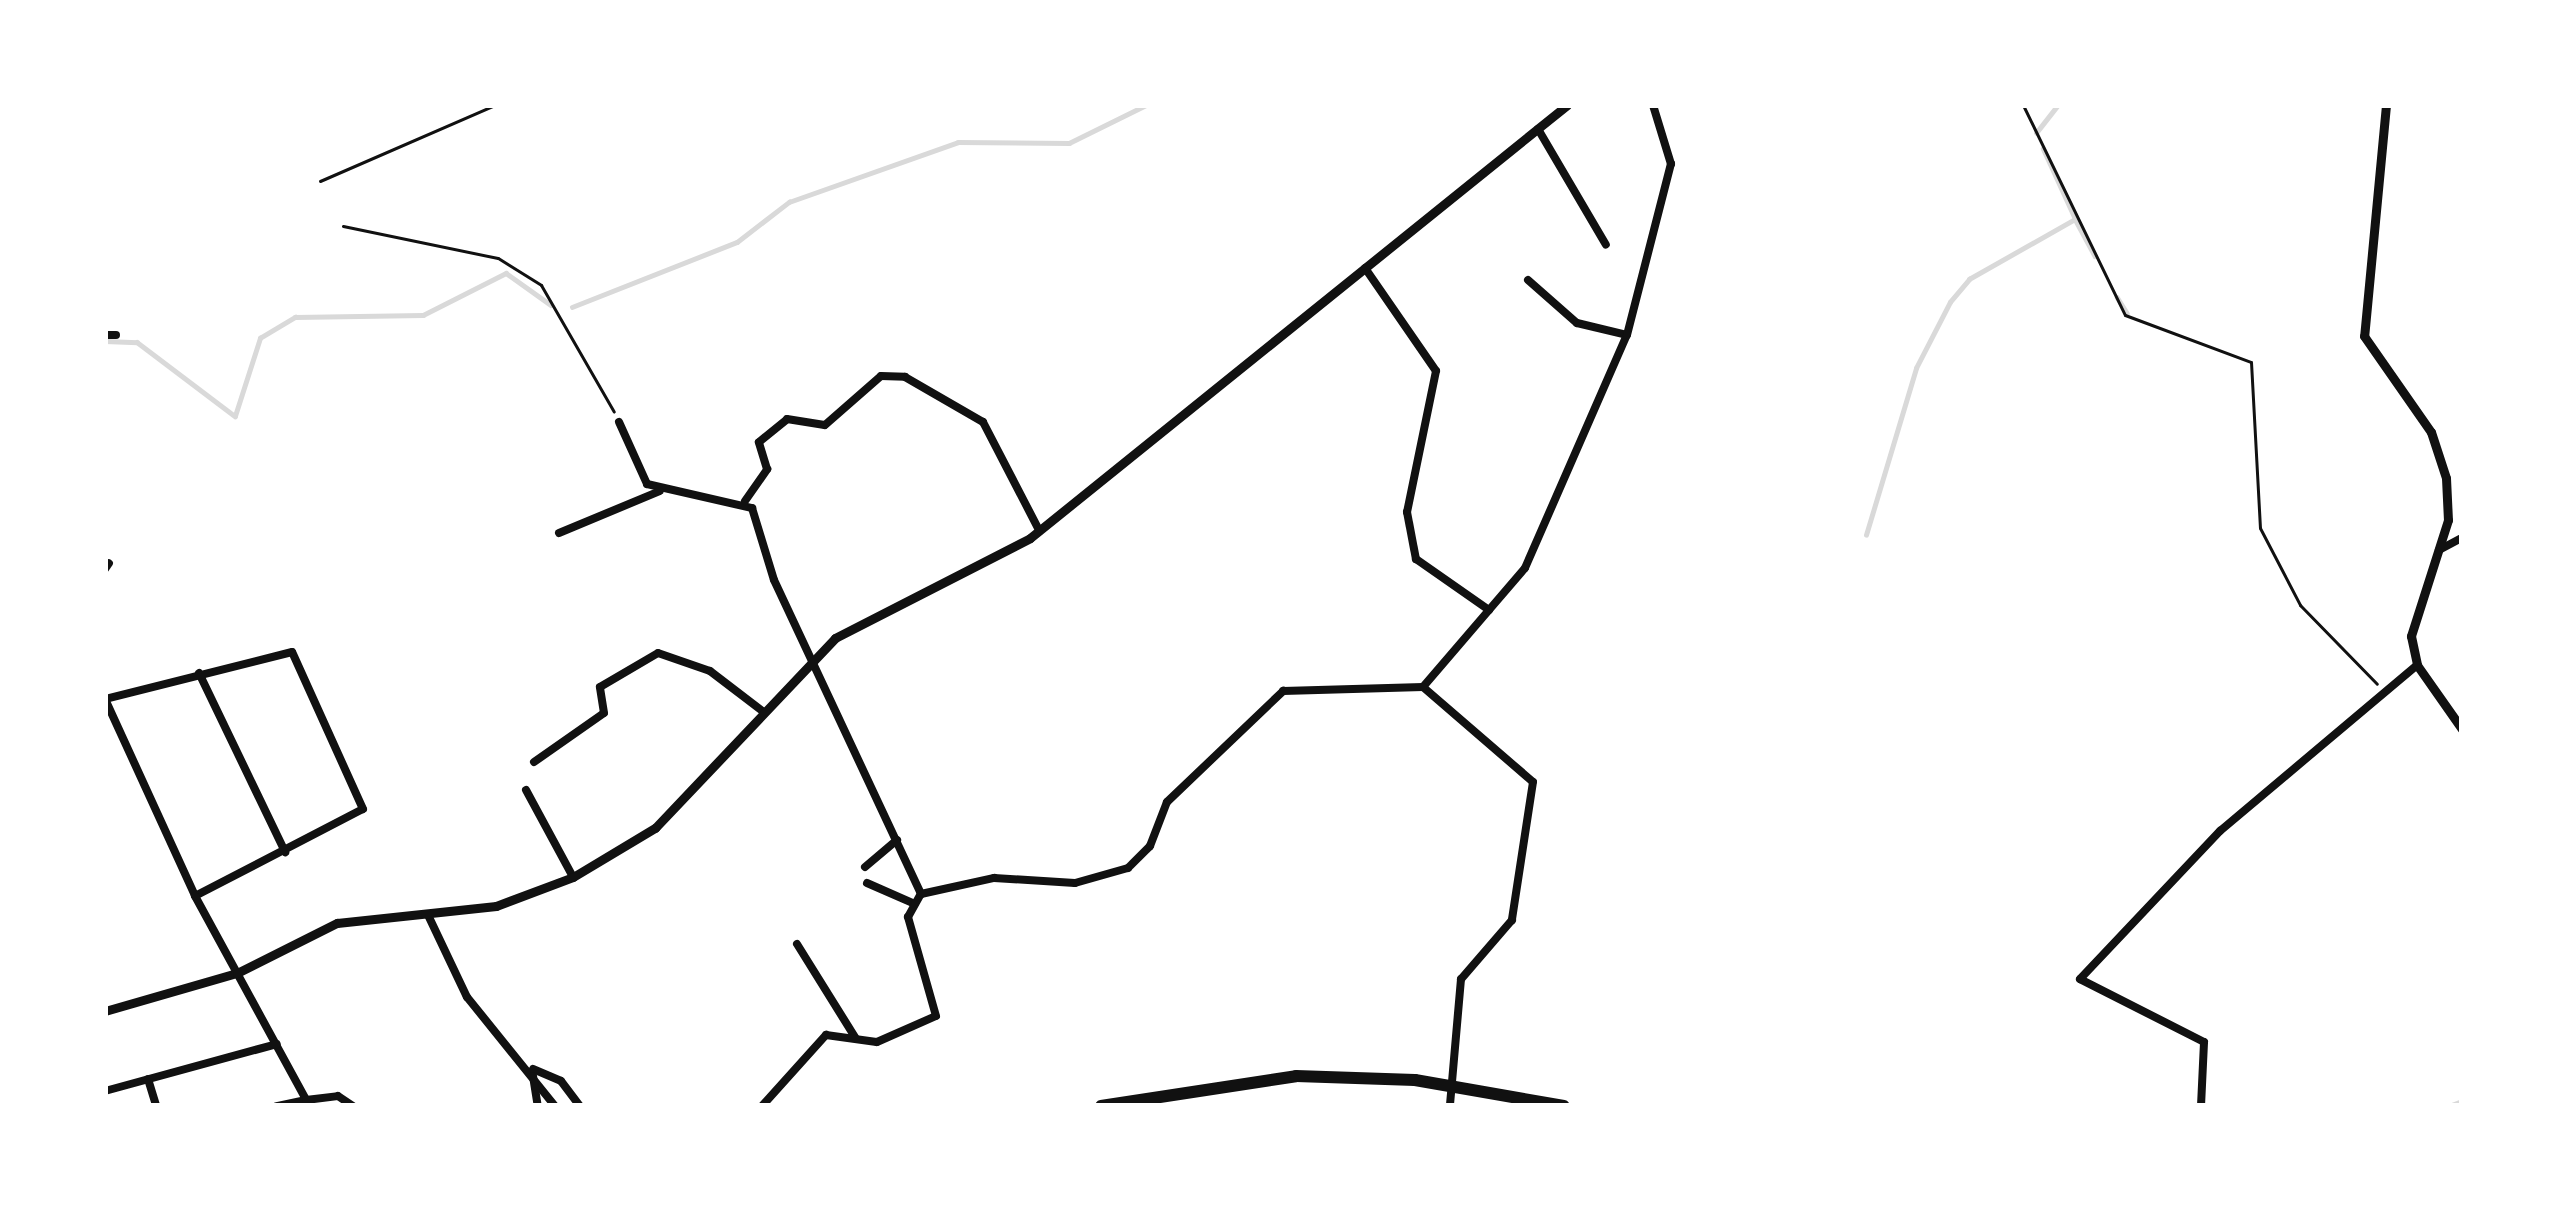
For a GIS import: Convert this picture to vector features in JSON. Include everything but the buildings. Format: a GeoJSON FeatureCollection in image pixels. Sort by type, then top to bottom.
{"type":"FeatureCollection","features":[{"type":"Feature","properties":{"kind":"highway"},"geometry":{"type":"LineString","coordinates":[[1101,1106],[1296,1076],[1415,1080],[1564,1106]]}},
{"type":"Feature","properties":{"kind":"street"},"geometry":{"type":"LineString","coordinates":[[105,1011],[237,973],[337,922],[428,915],[573,877],[655,828],[815,656],[1039,530],[1567,105]]}},
{"type":"Feature","properties":{"kind":"street"},"geometry":{"type":"LineString","coordinates":[[1423,687],[1525,568],[1627,334],[1671,164],[1653,105]]}},
{"type":"Feature","properties":{"kind":"street"},"geometry":{"type":"LineString","coordinates":[[2386,105],[2364,336],[2431,432],[2446,478],[2438,550],[2411,636],[2417,665],[2462,729]]}},
{"type":"Feature","properties":{"kind":"street"},"geometry":{"type":"LineString","coordinates":[[1538,129],[1606,245]]}},
{"type":"Feature","properties":{"kind":"street"},"geometry":{"type":"LineString","coordinates":[[1365,268],[1436,371],[1407,512],[1416,560],[1489,610]]}},
{"type":"Feature","properties":{"kind":"street"},"geometry":{"type":"LineString","coordinates":[[1528,280],[1576,322],[1627,334]]}},
{"type":"Feature","properties":{"kind":"street"},"geometry":{"type":"LineString","coordinates":[[745,501],[767,469],[759,442],[788,419],[825,425],[881,376],[905,377],[983,422],[1039,530]]}},
{"type":"Feature","properties":{"kind":"street"},"geometry":{"type":"LineString","coordinates":[[619,422],[647,484],[662,491],[745,501]]}},
{"type":"Feature","properties":{"kind":"street"},"geometry":{"type":"LineString","coordinates":[[559,533],[662,491]]}},
{"type":"Feature","properties":{"kind":"street"},"geometry":{"type":"LineString","coordinates":[[745,501],[921,894]]}},
{"type":"Feature","properties":{"kind":"street"},"geometry":{"type":"LineString","coordinates":[[2438,550],[2462,538]]}},
{"type":"Feature","properties":{"kind":"street"},"geometry":{"type":"LineString","coordinates":[[194,896],[363,809],[334,732],[292,652],[105,699],[194,896],[306,1100]]}},
{"type":"Feature","properties":{"kind":"street"},"geometry":{"type":"LineString","coordinates":[[534,762],[604,713],[600,687],[658,653],[710,671],[766,713]]}},
{"type":"Feature","properties":{"kind":"street"},"geometry":{"type":"LineString","coordinates":[[2201,1106],[2204,1042],[2080,979],[2221,831],[2417,665]]}},
{"type":"Feature","properties":{"kind":"street"},"geometry":{"type":"LineString","coordinates":[[199,674],[286,852]]}},
{"type":"Feature","properties":{"kind":"street"},"geometry":{"type":"LineString","coordinates":[[763,1106],[807,1045],[856,1038],[877,1042],[936,1016],[908,917],[921,894],[994,878],[1075,883],[1128,868],[1150,846],[1167,802],[1283,691],[1423,687],[1533,782],[1512,920],[1461,980],[1450,1106]]}},
{"type":"Feature","properties":{"kind":"street"},"geometry":{"type":"LineString","coordinates":[[526,790],[573,877]]}},
{"type":"Feature","properties":{"kind":"street"},"geometry":{"type":"LineString","coordinates":[[865,867],[897,840]]}},
{"type":"Feature","properties":{"kind":"street"},"geometry":{"type":"LineString","coordinates":[[867,883],[915,904]]}},
{"type":"Feature","properties":{"kind":"street"},"geometry":{"type":"LineString","coordinates":[[428,915],[466,997],[532,1069],[555,1106]]}},
{"type":"Feature","properties":{"kind":"street"},"geometry":{"type":"LineString","coordinates":[[797,944],[856,1038]]}},
{"type":"Feature","properties":{"kind":"street"},"geometry":{"type":"LineString","coordinates":[[105,1090],[278,1044]]}},
{"type":"Feature","properties":{"kind":"street"},"geometry":{"type":"LineString","coordinates":[[532,1069],[538,1106]]}},
{"type":"Feature","properties":{"kind":"street"},"geometry":{"type":"LineString","coordinates":[[532,1069],[561,1081],[580,1106]]}},
{"type":"Feature","properties":{"kind":"street"},"geometry":{"type":"LineString","coordinates":[[148,1079],[157,1106]]}},
{"type":"Feature","properties":{"kind":"street"},"geometry":{"type":"LineString","coordinates":[[277,1106],[338,1096],[352,1106]]}},
{"type":"Feature","properties":{"kind":"path"},"geometry":{"type":"LineString","coordinates":[[320,181],[496,105]]}},
{"type":"Feature","properties":{"kind":"path"},"geometry":{"type":"LineString","coordinates":[[2023,105],[2125,315],[2252,362],[2260,528],[2300,605],[2386,690]]}},
{"type":"Feature","properties":{"kind":"path"},"geometry":{"type":"LineString","coordinates":[[343,226],[498,258],[541,285],[619,422]]}},
{"type":"Feature","properties":{"kind":"waterway"},"geometry":{"type":"LineString","coordinates":[[572,307],[737,242],[789,202],[958,142],[1069,143],[1146,105]]}},
{"type":"Feature","properties":{"kind":"waterway"},"geometry":{"type":"LineString","coordinates":[[2036,133],[2058,105]]}},
{"type":"Feature","properties":{"kind":"waterway"},"geometry":{"type":"LineString","coordinates":[[1866,535],[1916,368],[1950,302],[1969,279],[2075,219],[2043,149]]}},
{"type":"Feature","properties":{"kind":"waterway"},"geometry":{"type":"LineString","coordinates":[[2075,219],[2095,256]]}},
{"type":"Feature","properties":{"kind":"waterway"},"geometry":{"type":"LineString","coordinates":[[105,341],[137,342],[235,416],[260,338],[295,317],[423,315],[506,273],[551,305]]}},
{"type":"Feature","properties":{"kind":"waterway"},"geometry":{"type":"LineString","coordinates":[[2117,297],[2127,313]]}},
{"type":"Feature","properties":{"kind":"waterway"},"geometry":{"type":"LineString","coordinates":[[2449,1106],[2462,1101]]}}]}
